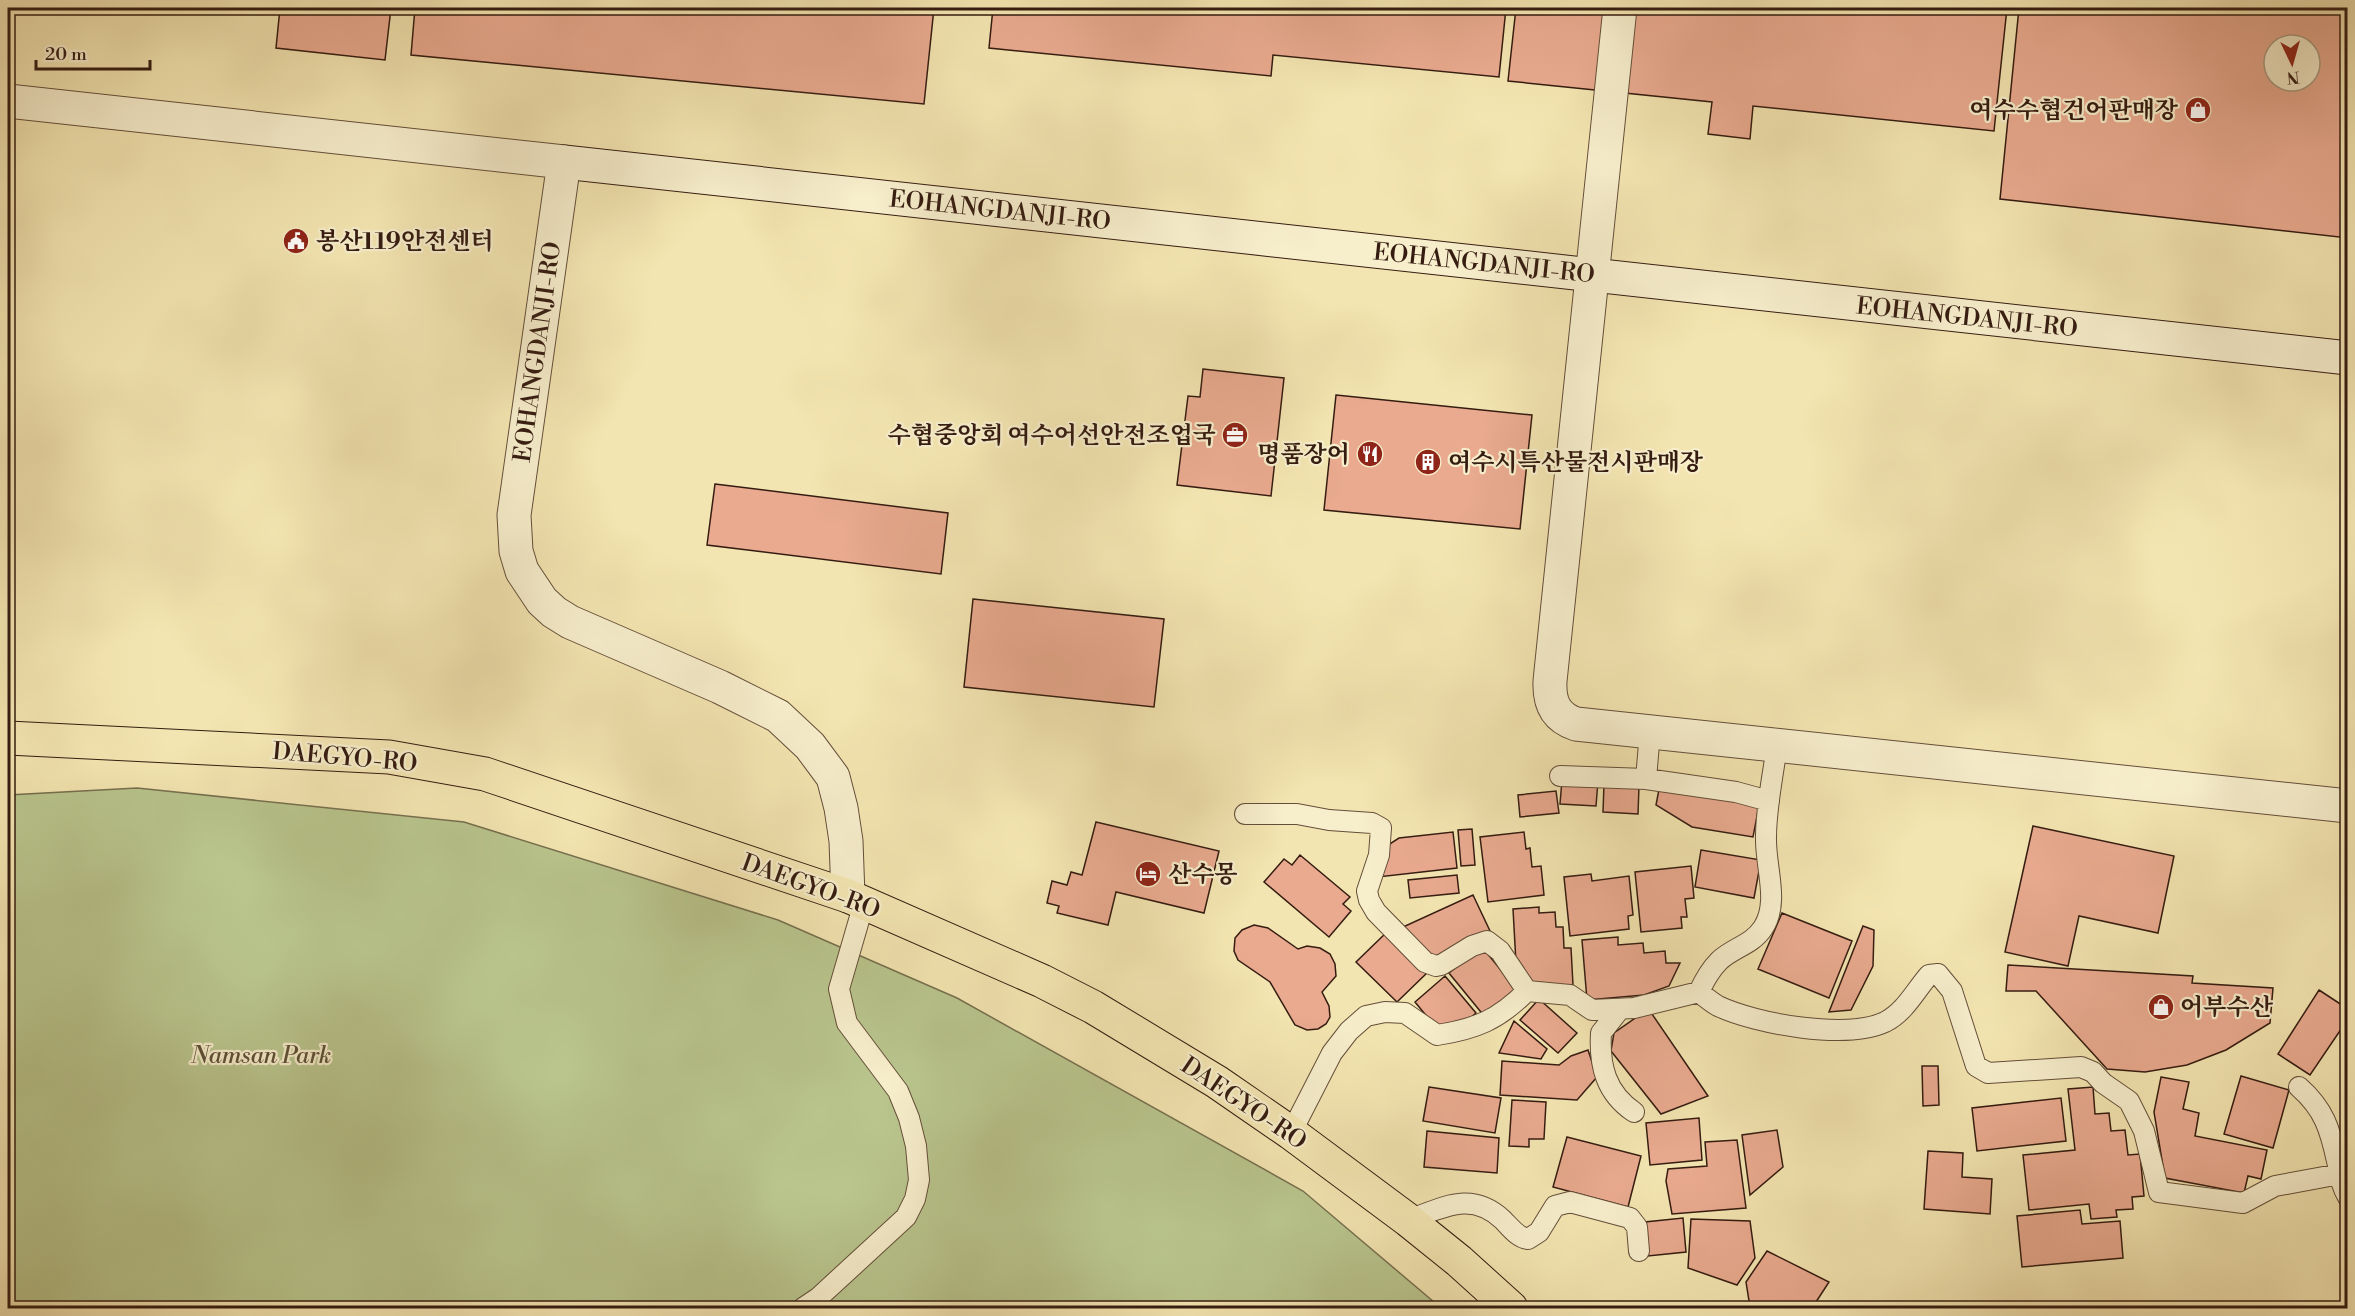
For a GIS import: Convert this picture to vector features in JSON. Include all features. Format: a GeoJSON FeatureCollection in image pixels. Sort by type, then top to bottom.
{"type":"FeatureCollection","features":[{"type":"Feature","properties":{"kind":"main road","name":"DAEGYO-RO"},"geometry":{"type":"LineString","coordinates":[[8,738],[390,757],[485,774],[856,900],[1042,981],[1093,1007],[1217,1083],[1291,1133],[1408,1220],[1459,1261],[1511,1308]]}},
{"type":"Feature","properties":{"kind":"street"},"geometry":{"type":"LineString","coordinates":[[1620,8],[1558,588],[1550,697],[1558,715],[1569,722],[1650,732],[2348,806]]}},
{"type":"Feature","properties":{"kind":"street"},"geometry":{"type":"LineString","coordinates":[[8,101],[564,162]]}},
{"type":"Feature","properties":{"kind":"street","name":"EOHANGDANJI-RO"},"geometry":{"type":"LineString","coordinates":[[856,900],[841,808],[833,777],[810,746],[778,716],[720,687],[570,622],[542,601],[522,571],[516,551],[514,515],[564,162],[2348,358]]}},
{"type":"Feature","properties":{"kind":"lane"},"geometry":{"type":"LineString","coordinates":[[1646,779],[1650,732]]}},
{"type":"Feature","properties":{"kind":"lane"},"geometry":{"type":"LineString","coordinates":[[1527,991],[1570,995],[1592,1010],[1634,1008],[1699,992],[1719,961],[1755,937],[1763,928],[1769,915],[1772,898],[1766,838],[1769,801],[1778,746]]}},
{"type":"Feature","properties":{"kind":"lane"},"geometry":{"type":"LineString","coordinates":[[1560,777],[1646,779],[1736,792],[1769,801]]}},
{"type":"Feature","properties":{"kind":"lane"},"geometry":{"type":"LineString","coordinates":[[1245,814],[1298,814],[1329,820],[1372,823],[1381,828],[1379,855],[1367,891],[1376,912],[1425,962],[1436,966],[1472,946],[1487,941],[1500,951],[1527,991]]}},
{"type":"Feature","properties":{"kind":"lane","name":"EOHANGDANJI-RO"},"geometry":{"type":"LineString","coordinates":[[803,1308],[818,1298],[906,1217],[915,1199],[919,1180],[916,1146],[909,1118],[898,1091],[847,1023],[839,989],[856,900]]}},
{"type":"Feature","properties":{"kind":"lane"},"geometry":{"type":"LineString","coordinates":[[1699,992],[1717,1005],[1743,1015],[1801,1028],[1866,1029],[1902,1011],[1929,975],[1938,974],[1952,991],[1976,1066],[1988,1073],[2080,1067],[2093,1072],[2103,1083],[2129,1101],[2144,1131],[2159,1192],[2243,1203],[2275,1186],[2340,1174]]}},
{"type":"Feature","properties":{"kind":"lane"},"geometry":{"type":"LineString","coordinates":[[1291,1133],[1332,1053],[1349,1031],[1366,1016],[1385,1012],[1405,1013],[1437,1035],[1468,1030],[1492,1020],[1527,991]]}},
{"type":"Feature","properties":{"kind":"lane"},"geometry":{"type":"LineString","coordinates":[[1620,1009],[1601,1033],[1602,1066],[1611,1091],[1634,1113]]}},
{"type":"Feature","properties":{"kind":"lane"},"geometry":{"type":"LineString","coordinates":[[2299,1087],[2313,1099],[2324,1115],[2332,1138],[2343,1188],[2348,1197]]}},
{"type":"Feature","properties":{"kind":"lane"},"geometry":{"type":"LineString","coordinates":[[1408,1220],[1459,1203],[1480,1204],[1494,1212],[1521,1237],[1528,1239],[1539,1232],[1555,1206],[1570,1202],[1630,1218],[1637,1227],[1639,1251]]}},
{"type":"Feature","properties":{"kind":"green space","name":"Namsan Park"},"geometry":{"type":"Polygon","coordinates":[[[137,788],[464,822],[778,920],[957,998],[1303,1191],[1441,1308],[8,1308],[8,795],[137,788]]]}},
{"type":"Feature","properties":{"kind":"building"},"geometry":{"type":"Polygon","coordinates":[[[280,8],[391,8],[385,60],[276,48],[280,8]]]}},
{"type":"Feature","properties":{"kind":"building"},"geometry":{"type":"Polygon","coordinates":[[[415,8],[934,8],[924,104],[411,55],[415,8]]]}},
{"type":"Feature","properties":{"kind":"building"},"geometry":{"type":"Polygon","coordinates":[[[993,8],[1506,8],[1499,77],[1273,55],[1271,76],[989,48],[993,8]]]}},
{"type":"Feature","properties":{"kind":"building"},"geometry":{"type":"Polygon","coordinates":[[[1516,8],[2007,8],[1994,131],[1753,106],[1750,139],[1708,134],[1712,102],[1508,81],[1516,8]]]}},
{"type":"Feature","properties":{"kind":"building"},"geometry":{"type":"Polygon","coordinates":[[[2019,8],[2348,9],[2348,238],[2000,199],[2019,8]]]}},
{"type":"Feature","properties":{"kind":"building"},"geometry":{"type":"Polygon","coordinates":[[[1203,369],[1284,378],[1271,496],[1177,485],[1188,396],[1200,397],[1203,369]]]}},
{"type":"Feature","properties":{"kind":"building","name":"여수시특산물전시판매장"},"geometry":{"type":"Polygon","coordinates":[[[1336,395],[1532,415],[1520,529],[1324,510],[1336,395]]]}},
{"type":"Feature","properties":{"kind":"building"},"geometry":{"type":"Polygon","coordinates":[[[715,484],[948,513],[941,574],[707,545],[715,484]]]}},
{"type":"Feature","properties":{"kind":"building"},"geometry":{"type":"Polygon","coordinates":[[[973,599],[1164,619],[1154,707],[964,687],[973,599]]]}},
{"type":"Feature","properties":{"kind":"building"},"geometry":{"type":"Polygon","coordinates":[[[1562,780],[1598,781],[1596,806],[1560,804],[1562,780]]]}},
{"type":"Feature","properties":{"kind":"building"},"geometry":{"type":"Polygon","coordinates":[[[1604,784],[1639,786],[1638,814],[1603,812],[1604,784]]]}},
{"type":"Feature","properties":{"kind":"building"},"geometry":{"type":"Polygon","coordinates":[[[1660,784],[1760,801],[1753,837],[1692,827],[1656,805],[1660,784]]]}},
{"type":"Feature","properties":{"kind":"building"},"geometry":{"type":"Polygon","coordinates":[[[1556,791],[1559,813],[1520,817],[1518,795],[1556,791]]]}},
{"type":"Feature","properties":{"kind":"building","name":"산수몽"},"geometry":{"type":"Polygon","coordinates":[[[1096,822],[1219,851],[1204,913],[1116,892],[1108,925],[1057,913],[1059,906],[1047,903],[1052,881],[1067,885],[1071,872],[1082,875],[1096,822]]]}},
{"type":"Feature","properties":{"kind":"building"},"geometry":{"type":"Polygon","coordinates":[[[2033,826],[2174,856],[2158,933],[2079,916],[2068,966],[2005,952],[2033,826]]]}},
{"type":"Feature","properties":{"kind":"building"},"geometry":{"type":"Polygon","coordinates":[[[1472,829],[1475,865],[1461,866],[1458,830],[1472,829]]]}},
{"type":"Feature","properties":{"kind":"building"},"geometry":{"type":"Polygon","coordinates":[[[1453,832],[1457,868],[1378,877],[1385,847],[1399,838],[1453,832]]]}},
{"type":"Feature","properties":{"kind":"building"},"geometry":{"type":"Polygon","coordinates":[[[1524,832],[1526,849],[1530,848],[1532,867],[1541,866],[1544,895],[1488,902],[1480,837],[1524,832]]]}},
{"type":"Feature","properties":{"kind":"building"},"geometry":{"type":"Polygon","coordinates":[[[1701,850],[1761,860],[1754,898],[1695,887],[1701,850]]]}},
{"type":"Feature","properties":{"kind":"building"},"geometry":{"type":"Polygon","coordinates":[[[1300,855],[1350,897],[1343,904],[1351,911],[1329,937],[1264,882],[1284,859],[1292,865],[1300,855]]]}},
{"type":"Feature","properties":{"kind":"building"},"geometry":{"type":"Polygon","coordinates":[[[1691,866],[1694,898],[1685,899],[1687,917],[1681,917],[1682,928],[1641,932],[1635,872],[1691,866]]]}},
{"type":"Feature","properties":{"kind":"building"},"geometry":{"type":"Polygon","coordinates":[[[1591,874],[1592,881],[1629,876],[1633,915],[1628,916],[1629,929],[1570,936],[1564,877],[1591,874]]]}},
{"type":"Feature","properties":{"kind":"building"},"geometry":{"type":"Polygon","coordinates":[[[1457,875],[1459,893],[1410,898],[1408,880],[1457,875]]]}},
{"type":"Feature","properties":{"kind":"building"},"geometry":{"type":"Polygon","coordinates":[[[1473,895],[1490,931],[1436,962],[1403,927],[1473,895]]]}},
{"type":"Feature","properties":{"kind":"building"},"geometry":{"type":"Polygon","coordinates":[[[1539,907],[1539,913],[1555,912],[1556,927],[1563,927],[1564,948],[1571,948],[1573,985],[1533,988],[1516,963],[1513,909],[1539,907]]]}},
{"type":"Feature","properties":{"kind":"building"},"geometry":{"type":"Polygon","coordinates":[[[1782,913],[1852,941],[1829,998],[1758,969],[1782,913]]]}},
{"type":"Feature","properties":{"kind":"building"},"geometry":{"type":"Polygon","coordinates":[[[1254,925],[1268,928],[1298,949],[1307,946],[1320,948],[1330,954],[1335,964],[1336,976],[1322,992],[1329,1006],[1330,1017],[1326,1024],[1318,1029],[1307,1030],[1295,1025],[1270,982],[1238,960],[1234,951],[1235,938],[1242,930],[1254,925]]]}},
{"type":"Feature","properties":{"kind":"building"},"geometry":{"type":"Polygon","coordinates":[[[1863,926],[1874,930],[1873,966],[1851,1010],[1829,1012],[1863,926]]]}},
{"type":"Feature","properties":{"kind":"building"},"geometry":{"type":"Polygon","coordinates":[[[1390,929],[1430,970],[1397,1002],[1356,962],[1390,929]]]}},
{"type":"Feature","properties":{"kind":"building"},"geometry":{"type":"Polygon","coordinates":[[[1618,937],[1618,945],[1643,943],[1644,953],[1665,951],[1666,963],[1680,963],[1669,986],[1644,995],[1587,1000],[1582,940],[1618,937]]]}},
{"type":"Feature","properties":{"kind":"building"},"geometry":{"type":"Polygon","coordinates":[[[1482,947],[1518,991],[1485,1017],[1449,973],[1482,947]]]}},
{"type":"Feature","properties":{"kind":"building","name":"어부수산"},"geometry":{"type":"Polygon","coordinates":[[[2008,965],[2193,976],[2192,983],[2273,988],[2270,1023],[2226,1050],[2187,1065],[2145,1072],[2107,1069],[2036,991],[2006,991],[2008,965]]]}},
{"type":"Feature","properties":{"kind":"building"},"geometry":{"type":"Polygon","coordinates":[[[1445,976],[1476,1013],[1460,1027],[1438,1030],[1415,1002],[1445,976]]]}},
{"type":"Feature","properties":{"kind":"building"},"geometry":{"type":"Polygon","coordinates":[[[2319,990],[2348,1009],[2348,1019],[2310,1075],[2278,1054],[2319,990]]]}},
{"type":"Feature","properties":{"kind":"building"},"geometry":{"type":"Polygon","coordinates":[[[1539,999],[1577,1033],[1558,1053],[1520,1020],[1539,999]]]}},
{"type":"Feature","properties":{"kind":"building"},"geometry":{"type":"Polygon","coordinates":[[[1641,1014],[1652,1014],[1708,1096],[1661,1114],[1611,1051],[1614,1033],[1641,1014]]]}},
{"type":"Feature","properties":{"kind":"building"},"geometry":{"type":"Polygon","coordinates":[[[1514,1021],[1547,1049],[1541,1059],[1499,1053],[1514,1021]]]}},
{"type":"Feature","properties":{"kind":"building"},"geometry":{"type":"Polygon","coordinates":[[[1588,1050],[1597,1077],[1577,1100],[1500,1095],[1502,1061],[1559,1065],[1571,1056],[1588,1050]]]}},
{"type":"Feature","properties":{"kind":"building"},"geometry":{"type":"Polygon","coordinates":[[[1922,1066],[1938,1066],[1939,1105],[1923,1106],[1922,1066]]]}},
{"type":"Feature","properties":{"kind":"building"},"geometry":{"type":"Polygon","coordinates":[[[2241,1076],[2289,1090],[2273,1148],[2224,1134],[2241,1076]]]}},
{"type":"Feature","properties":{"kind":"building"},"geometry":{"type":"Polygon","coordinates":[[[2161,1077],[2189,1082],[2183,1109],[2199,1113],[2195,1136],[2267,1150],[2261,1179],[2248,1176],[2244,1193],[2165,1178],[2154,1112],[2161,1077]]]}},
{"type":"Feature","properties":{"kind":"building"},"geometry":{"type":"Polygon","coordinates":[[[1429,1087],[1501,1098],[1495,1133],[1423,1121],[1429,1087]]]}},
{"type":"Feature","properties":{"kind":"building"},"geometry":{"type":"Polygon","coordinates":[[[2093,1087],[2095,1114],[2109,1113],[2111,1131],[2125,1130],[2128,1155],[2140,1154],[2144,1196],[2132,1197],[2133,1209],[2116,1210],[2117,1217],[2091,1219],[2089,1204],[2029,1210],[2023,1155],[2075,1150],[2068,1089],[2093,1087]]]}},
{"type":"Feature","properties":{"kind":"building"},"geometry":{"type":"Polygon","coordinates":[[[2061,1098],[2066,1141],[1977,1151],[1972,1108],[2061,1098]]]}},
{"type":"Feature","properties":{"kind":"building"},"geometry":{"type":"Polygon","coordinates":[[[1512,1100],[1546,1102],[1544,1139],[1529,1139],[1529,1147],[1509,1146],[1512,1100]]]}},
{"type":"Feature","properties":{"kind":"building"},"geometry":{"type":"Polygon","coordinates":[[[1699,1118],[1702,1160],[1650,1165],[1646,1123],[1699,1118]]]}},
{"type":"Feature","properties":{"kind":"building"},"geometry":{"type":"Polygon","coordinates":[[[1777,1130],[1783,1167],[1750,1195],[1742,1135],[1777,1130]]]}},
{"type":"Feature","properties":{"kind":"building"},"geometry":{"type":"Polygon","coordinates":[[[1427,1131],[1499,1138],[1497,1173],[1424,1167],[1427,1131]]]}},
{"type":"Feature","properties":{"kind":"building"},"geometry":{"type":"Polygon","coordinates":[[[1567,1137],[1641,1156],[1628,1207],[1553,1187],[1567,1137]]]}},
{"type":"Feature","properties":{"kind":"building"},"geometry":{"type":"Polygon","coordinates":[[[1737,1140],[1746,1208],[1672,1214],[1666,1181],[1668,1169],[1707,1166],[1705,1142],[1737,1140]]]}},
{"type":"Feature","properties":{"kind":"building"},"geometry":{"type":"Polygon","coordinates":[[[1928,1151],[1963,1153],[1962,1177],[1992,1179],[1990,1214],[1924,1209],[1928,1151]]]}},
{"type":"Feature","properties":{"kind":"building"},"geometry":{"type":"Polygon","coordinates":[[[2080,1210],[2082,1224],[2120,1221],[2123,1258],[2022,1267],[2017,1216],[2080,1210]]]}},
{"type":"Feature","properties":{"kind":"building"},"geometry":{"type":"Polygon","coordinates":[[[1683,1218],[1686,1252],[1648,1256],[1645,1222],[1683,1218]]]}},
{"type":"Feature","properties":{"kind":"building"},"geometry":{"type":"Polygon","coordinates":[[[1691,1219],[1750,1221],[1755,1258],[1737,1285],[1688,1268],[1691,1219]]]}},
{"type":"Feature","properties":{"kind":"building"},"geometry":{"type":"Polygon","coordinates":[[[1767,1251],[1829,1282],[1816,1302],[1822,1308],[1750,1307],[1746,1282],[1767,1251]]]}},
{"type":"Feature","properties":{"kind":"place","name":"여수수협건어판매장"},"geometry":{"type":"Point","coordinates":[2198,110]}},
{"type":"Feature","properties":{"kind":"place","name":"봉산119안전센터"},"geometry":{"type":"Point","coordinates":[296,241]}},
{"type":"Feature","properties":{"kind":"place","name":"수협중앙회 여수어선안전조업국"},"geometry":{"type":"Point","coordinates":[1235,435]}},
{"type":"Feature","properties":{"kind":"place","name":"명품장어"},"geometry":{"type":"Point","coordinates":[1370,454]}},
{"type":"Feature","properties":{"kind":"place","name":"여수시특산물전시판매장"},"geometry":{"type":"Point","coordinates":[1428,462]}},
{"type":"Feature","properties":{"kind":"place","name":"산수몽"},"geometry":{"type":"Point","coordinates":[1148,874]}},
{"type":"Feature","properties":{"kind":"place","name":"어부수산"},"geometry":{"type":"Point","coordinates":[2161,1007]}}]}
